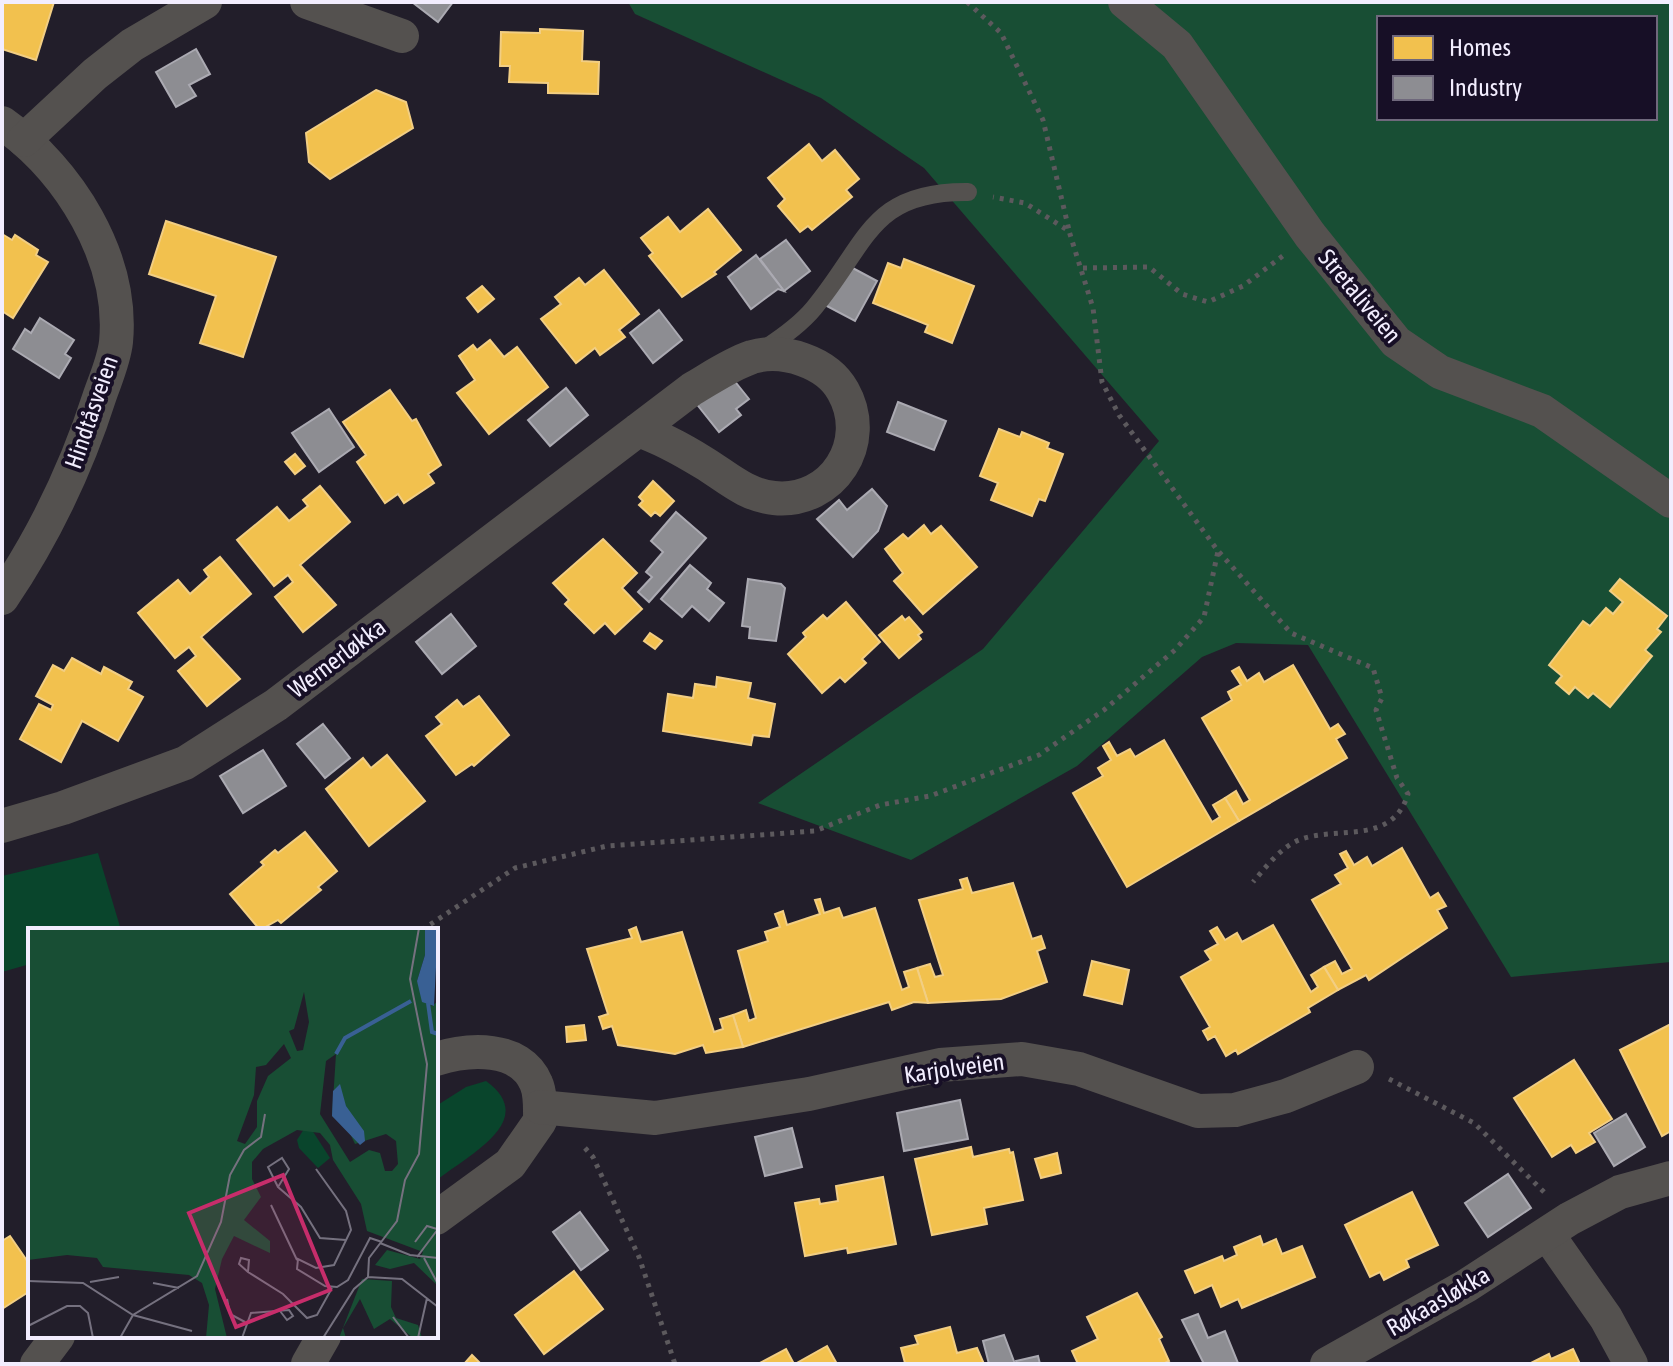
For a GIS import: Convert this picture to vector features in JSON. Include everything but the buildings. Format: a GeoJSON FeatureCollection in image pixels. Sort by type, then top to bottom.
{"type":"FeatureCollection","features":[{"type":"Feature","properties":{"kind":"street","name":"Hindtåsveien"},"geometry":{"type":"LineString","coordinates":[[2,598],[23,567],[79,458],[116,341],[107,264],[97,238],[77,201],[44,159],[13,132],[119,54],[205,2]]}},
{"type":"Feature","properties":{"kind":"street"},"geometry":{"type":"LineString","coordinates":[[307,2],[402,36]]}},
{"type":"Feature","properties":{"kind":"street","name":"Stretaliveien"},"geometry":{"type":"LineString","coordinates":[[1125,2],[1177,45],[1310,235],[1396,342],[1440,372],[1542,411],[1671,501]]}},
{"type":"Feature","properties":{"kind":"street","name":"Wernerløkka"},"geometry":{"type":"LineString","coordinates":[[2,826],[63,808],[185,763],[276,705],[638,430],[692,389],[752,357],[780,354],[806,361],[824,371],[843,391],[851,418],[849,450],[832,482],[809,496],[775,498],[752,494],[678,447],[638,430]]}},
{"type":"Feature","properties":{"kind":"street"},"geometry":{"type":"LineString","coordinates":[[438,1058],[460,1051],[497,1053],[521,1064],[536,1083],[540,1114],[510,1164],[438,1217]]}},
{"type":"Feature","properties":{"kind":"street","name":"Karjolveien"},"geometry":{"type":"LineString","coordinates":[[540,1114],[655,1118],[809,1094],[940,1065],[1022,1059],[1079,1069],[1198,1111],[1235,1110],[1286,1096],[1357,1067]]}},
{"type":"Feature","properties":{"kind":"street","name":"Røkaasløkka"},"geometry":{"type":"LineString","coordinates":[[1327,1364],[1620,1192],[1671,1178]]}},
{"type":"Feature","properties":{"kind":"street"},"geometry":{"type":"LineString","coordinates":[[1558,1227],[1631,1364]]}},
{"type":"Feature","properties":{"kind":"street"},"geometry":{"type":"LineString","coordinates":[[37,1364],[56,1338]]}},
{"type":"Feature","properties":{"kind":"street"},"geometry":{"type":"LineString","coordinates":[[308,1364],[323,1338]]}},
{"type":"Feature","properties":{"kind":"lane"},"geometry":{"type":"LineString","coordinates":[[752,357],[786,335],[814,308],[846,261],[888,210],[932,192],[968,192]]}},
{"type":"Feature","properties":{"kind":"path"},"geometry":{"type":"LineString","coordinates":[[967,2],[1001,33],[1043,120],[1069,231],[1093,308],[1102,382],[1119,415],[1218,551],[1291,633],[1373,668],[1382,698],[1376,710],[1397,778],[1408,794],[1404,808],[1383,824],[1356,834],[1323,834],[1297,840],[1253,882]]}},
{"type":"Feature","properties":{"kind":"path"},"geometry":{"type":"LineString","coordinates":[[968,192],[1025,203],[1069,231]]}},
{"type":"Feature","properties":{"kind":"path"},"geometry":{"type":"LineString","coordinates":[[1083,268],[1149,267],[1182,294],[1208,302],[1243,286],[1310,235]]}},
{"type":"Feature","properties":{"kind":"path"},"geometry":{"type":"LineString","coordinates":[[425,928],[515,868],[607,846],[815,831],[880,805],[944,791],[1039,755],[1104,710],[1175,650],[1204,617],[1218,551]]}},
{"type":"Feature","properties":{"kind":"path"},"geometry":{"type":"LineString","coordinates":[[1357,1067],[1410,1087],[1474,1123],[1558,1227]]}},
{"type":"Feature","properties":{"kind":"path"},"geometry":{"type":"LineString","coordinates":[[540,1114],[573,1135],[593,1157],[639,1257],[675,1364]]}},
{"type":"Feature","properties":{"kind":"green space"},"geometry":{"type":"Polygon","coordinates":[[[628,2],[1671,2],[1671,962],[1511,977],[1308,645],[1236,643],[1202,657],[1077,766],[911,860],[758,803],[983,649],[1159,441],[924,168],[821,98],[635,14],[628,2]]]}},
{"type":"Feature","properties":{"kind":"green space"},"geometry":{"type":"Polygon","coordinates":[[[98,853],[120,928],[28,928],[28,965],[2,972],[2,876],[98,853]]]}},
{"type":"Feature","properties":{"kind":"green space"},"geometry":{"type":"Polygon","coordinates":[[[486,1081],[501,1096],[506,1110],[502,1124],[480,1149],[438,1180],[438,1105],[466,1087],[486,1081]]]}}]}
